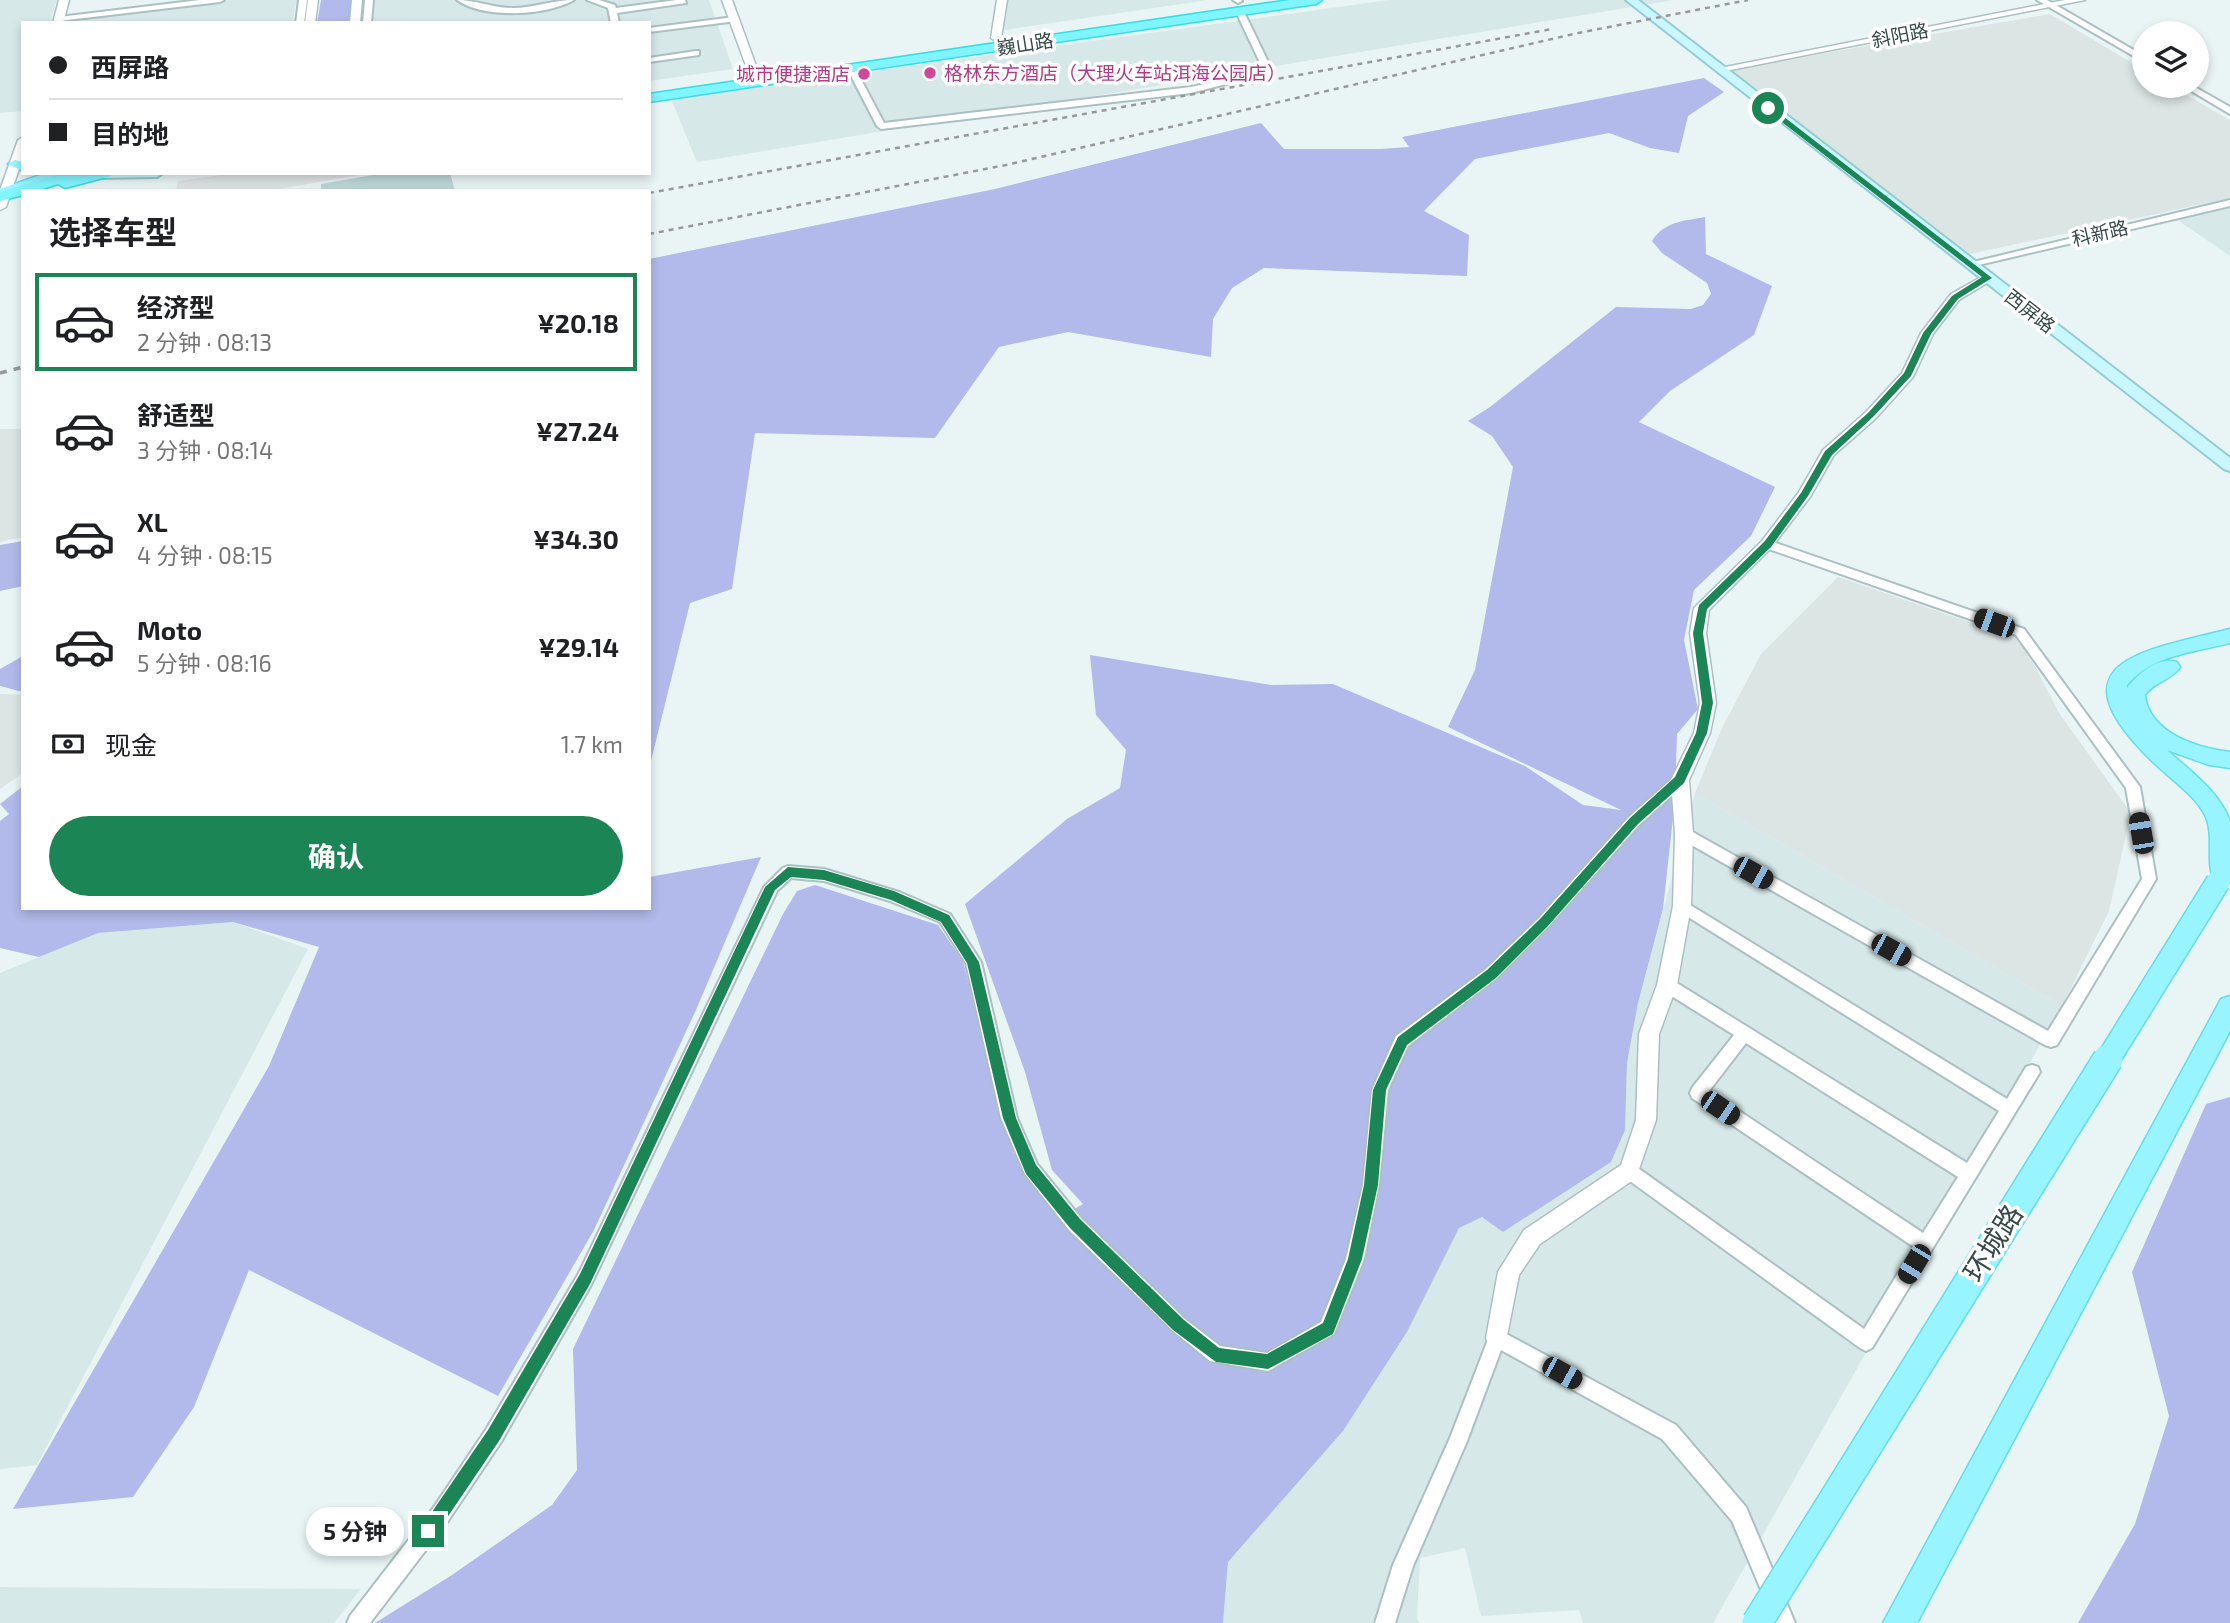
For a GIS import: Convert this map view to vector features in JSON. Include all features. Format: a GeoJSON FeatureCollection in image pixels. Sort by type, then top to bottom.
{"type":"FeatureCollection","features":[{"type":"Feature","properties":{"kind":"highway","name":"巍山路"},"geometry":{"type":"LineString","coordinates":[[651,89],[1241,3],[1317,0]]}},
{"type":"Feature","properties":{"kind":"highway","name":"巍山路"},"geometry":{"type":"LineString","coordinates":[[651,98],[852,70],[1241,3]]}},
{"type":"Feature","properties":{"kind":"highway"},"geometry":{"type":"LineString","coordinates":[[33,189],[72,175]]}},
{"type":"Feature","properties":{"kind":"highway"},"geometry":{"type":"LineString","coordinates":[[49,189],[99,175]]}},
{"type":"Feature","properties":{"kind":"highway"},"geometry":{"type":"LineString","coordinates":[[2,200],[21,193]]}},
{"type":"Feature","properties":{"kind":"highway"},"geometry":{"type":"LineString","coordinates":[[2,200],[21,197]]}},
{"type":"Feature","properties":{"kind":"main road","name":"西屏路"},"geometry":{"type":"LineString","coordinates":[[1631,0],[2230,466]]}},
{"type":"Feature","properties":{"kind":"main road"},"geometry":{"type":"LineString","coordinates":[[26,189],[57,175]]}},
{"type":"Feature","properties":{"kind":"main road"},"geometry":{"type":"LineString","coordinates":[[2,200],[21,191]]}},
{"type":"Feature","properties":{"kind":"main road"},"geometry":{"type":"LineString","coordinates":[[2223,873],[2223,837],[2213,809],[2193,783],[2129,725],[2119,708],[2116,688],[2122,675],[2136,664],[2230,636]]}},
{"type":"Feature","properties":{"kind":"main road"},"geometry":{"type":"LineString","coordinates":[[2230,650],[2152,674],[2138,684],[2134,697],[2142,721],[2167,741],[2194,754],[2230,760]]}},
{"type":"Feature","properties":{"kind":"main road","name":"环城路"},"geometry":{"type":"LineString","coordinates":[[1757,1623],[2223,873]]}},
{"type":"Feature","properties":{"kind":"main road"},"geometry":{"type":"LineString","coordinates":[[1899,1623],[2230,1007]]}},
{"type":"Feature","properties":{"kind":"street"},"geometry":{"type":"LineString","coordinates":[[64,0],[58,21],[220,0]]}},
{"type":"Feature","properties":{"kind":"street"},"geometry":{"type":"LineString","coordinates":[[300,21],[303,0]]}},
{"type":"Feature","properties":{"kind":"street"},"geometry":{"type":"LineString","coordinates":[[310,21],[313,0]]}},
{"type":"Feature","properties":{"kind":"street"},"geometry":{"type":"LineString","coordinates":[[355,21],[357,0]]}},
{"type":"Feature","properties":{"kind":"street"},"geometry":{"type":"LineString","coordinates":[[367,21],[369,0]]}},
{"type":"Feature","properties":{"kind":"street"},"geometry":{"type":"LineString","coordinates":[[461,0],[481,11],[534,8],[570,0]]}},
{"type":"Feature","properties":{"kind":"street"},"geometry":{"type":"LineString","coordinates":[[591,0],[612,7],[614,21]]}},
{"type":"Feature","properties":{"kind":"street"},"geometry":{"type":"LineString","coordinates":[[612,11],[681,0]]}},
{"type":"Feature","properties":{"kind":"street"},"geometry":{"type":"LineString","coordinates":[[727,0],[754,74]]}},
{"type":"Feature","properties":{"kind":"street"},"geometry":{"type":"LineString","coordinates":[[996,38],[1002,0]]}},
{"type":"Feature","properties":{"kind":"street","name":"斜阳路"},"geometry":{"type":"LineString","coordinates":[[1720,69],[2046,3],[2080,0]]}},
{"type":"Feature","properties":{"kind":"street"},"geometry":{"type":"LineString","coordinates":[[852,70],[881,126],[1191,90],[1269,72],[1241,3]]}},
{"type":"Feature","properties":{"kind":"street"},"geometry":{"type":"LineString","coordinates":[[2046,3],[2132,53]]}},
{"type":"Feature","properties":{"kind":"street"},"geometry":{"type":"LineString","coordinates":[[651,30],[734,19]]}},
{"type":"Feature","properties":{"kind":"street"},"geometry":{"type":"LineString","coordinates":[[651,60],[696,53]]}},
{"type":"Feature","properties":{"kind":"street"},"geometry":{"type":"LineString","coordinates":[[2208,98],[2230,111]]}},
{"type":"Feature","properties":{"kind":"street"},"geometry":{"type":"LineString","coordinates":[[2,200],[19,166]]}},
{"type":"Feature","properties":{"kind":"street","name":"科新路"},"geometry":{"type":"LineString","coordinates":[[1970,264],[2230,203]]}},
{"type":"Feature","properties":{"kind":"street"},"geometry":{"type":"LineString","coordinates":[[356,1623],[441,1514],[494,1435],[585,1279],[771,887],[788,872],[824,875],[894,896],[945,918],[973,962],[1009,1118],[1031,1170],[1075,1224],[1179,1325],[1216,1354],[1268,1362],[1328,1328],[1355,1259],[1371,1185],[1380,1090],[1402,1041],[1491,974],[1544,922],[1634,821],[1680,780],[1702,733],[1707,703],[1698,633],[1702,608],[1767,544],[1805,494],[1828,453],[1871,415],[1908,374],[1927,333],[1955,298],[1988,278]]}},
{"type":"Feature","properties":{"kind":"street"},"geometry":{"type":"LineString","coordinates":[[1684,834],[2051,1040],[2149,879],[2133,787],[2020,632],[1767,544]]}},
{"type":"Feature","properties":{"kind":"street"},"geometry":{"type":"LineString","coordinates":[[1385,1623],[1403,1565],[1458,1441],[1497,1338],[1509,1272],[1532,1237],[1629,1171],[1646,1120],[1649,1034],[1667,985],[1682,906],[1684,834],[1680,780]]}},
{"type":"Feature","properties":{"kind":"street"},"geometry":{"type":"LineString","coordinates":[[1682,906],[2009,1109]]}},
{"type":"Feature","properties":{"kind":"street"},"geometry":{"type":"LineString","coordinates":[[1667,985],[1969,1174]]}},
{"type":"Feature","properties":{"kind":"street"},"geometry":{"type":"LineString","coordinates":[[1745,1032],[1698,1093],[1926,1245]]}},
{"type":"Feature","properties":{"kind":"street"},"geometry":{"type":"LineString","coordinates":[[1629,1171],[1866,1342],[2032,1072]]}},
{"type":"Feature","properties":{"kind":"street"},"geometry":{"type":"LineString","coordinates":[[1497,1338],[1669,1432],[1738,1514],[1785,1623]]}},
{"type":"Feature","properties":{"kind":"shaded area"},"geometry":{"type":"Polygon","coordinates":[[[0,0],[57,0],[50,21],[21,21],[21,111],[0,113],[0,0]]]}},
{"type":"Feature","properties":{"kind":"shaded area"},"geometry":{"type":"Polygon","coordinates":[[[232,0],[297,0],[292,21],[50,21],[232,0]]]}},
{"type":"Feature","properties":{"kind":"shaded area"},"geometry":{"type":"Polygon","coordinates":[[[321,0],[357,0],[354,21],[317,21],[321,0]]]}},
{"type":"Feature","properties":{"kind":"shaded area"},"geometry":{"type":"Polygon","coordinates":[[[372,0],[709,0],[733,69],[651,81],[651,21],[371,21],[372,0]]]}},
{"type":"Feature","properties":{"kind":"shaded area"},"geometry":{"type":"Polygon","coordinates":[[[1008,0],[1208,0],[1004,30],[1008,0]]]}},
{"type":"Feature","properties":{"kind":"shaded area"},"geometry":{"type":"Polygon","coordinates":[[[1389,0],[1674,0],[697,162],[671,99],[1389,0]]]}},
{"type":"Feature","properties":{"kind":"shaded area"},"geometry":{"type":"Polygon","coordinates":[[[2050,14],[2132,63],[2132,98],[2192,98],[2230,120],[2230,198],[1970,254],[1728,70],[2050,14]]]}},
{"type":"Feature","properties":{"kind":"shaded area"},"geometry":{"type":"Polygon","coordinates":[[[1704,78],[1724,92],[1688,116],[1679,153],[1650,148],[1609,133],[1475,159],[1424,211],[1469,235],[1467,276],[1264,268],[1232,288],[1213,319],[1211,357],[1068,332],[999,347],[935,438],[755,433],[732,589],[690,603],[651,761],[651,259],[995,189],[1261,123],[1284,149],[1409,147],[1402,137],[1704,78]]]}},
{"type":"Feature","properties":{"kind":"shaded area"},"geometry":{"type":"Polygon","coordinates":[[[221,175],[359,175],[279,189],[176,189],[178,181],[221,175]]]}},
{"type":"Feature","properties":{"kind":"shaded area"},"geometry":{"type":"Polygon","coordinates":[[[2230,207],[2230,256],[2176,219],[2230,207]]]}},
{"type":"Feature","properties":{"kind":"shaded area"},"geometry":{"type":"Polygon","coordinates":[[[1705,217],[1706,254],[1772,286],[1754,335],[1670,391],[1639,422],[1775,487],[1751,536],[1694,590],[1684,640],[1698,709],[1677,734],[1675,799],[1663,909],[1638,1003],[1627,1063],[1625,1130],[1611,1162],[1503,1232],[1482,1217],[1459,1228],[1407,1332],[1343,1431],[1228,1562],[1223,1623],[375,1623],[452,1575],[552,1505],[577,1470],[573,1349],[783,914],[797,891],[815,885],[938,925],[963,961],[1013,1152],[1058,1219],[1083,1204],[1052,1170],[1025,1072],[965,904],[1067,819],[1120,788],[1126,750],[1096,715],[1090,655],[1271,685],[1333,684],[1525,766],[1583,805],[1621,810],[1448,727],[1475,670],[1513,467],[1492,436],[1468,421],[1490,407],[1616,307],[1691,309],[1703,305],[1711,294],[1707,283],[1662,253],[1652,241],[1669,226],[1705,217]]]}},
{"type":"Feature","properties":{"kind":"shaded area"},"geometry":{"type":"Polygon","coordinates":[[[0,429],[21,429],[21,537],[0,542],[0,429]]]}},
{"type":"Feature","properties":{"kind":"shaded area"},"geometry":{"type":"Polygon","coordinates":[[[21,541],[21,586],[0,591],[0,545],[21,541]]]}},
{"type":"Feature","properties":{"kind":"shaded area"},"geometry":{"type":"Polygon","coordinates":[[[1838,577],[2016,638],[2036,668],[2059,713],[2131,813],[2109,911],[2062,1006],[1695,793],[1722,728],[1761,654],[1838,577]]]}},
{"type":"Feature","properties":{"kind":"shaded area"},"geometry":{"type":"Polygon","coordinates":[[[21,657],[21,691],[0,686],[0,669],[21,657]]]}},
{"type":"Feature","properties":{"kind":"shaded area"},"geometry":{"type":"Polygon","coordinates":[[[0,694],[21,695],[21,774],[0,789],[0,694]]]}},
{"type":"Feature","properties":{"kind":"shaded area"},"geometry":{"type":"Polygon","coordinates":[[[21,788],[21,910],[651,910],[651,877],[761,857],[696,1010],[594,1230],[498,1396],[249,1270],[194,1407],[133,1497],[13,1509],[269,1066],[319,947],[233,922],[98,933],[39,957],[0,948],[0,821],[9,814],[0,804],[21,788]]]}},
{"type":"Feature","properties":{"kind":"shaded area"},"geometry":{"type":"Polygon","coordinates":[[[1695,793],[2062,1006],[1713,1623],[1583,1623],[1579,1610],[1481,1616],[1465,1548],[1420,1558],[1417,1619],[1420,1623],[1223,1623],[1228,1562],[1343,1431],[1407,1332],[1459,1228],[1625,1130],[1627,1063],[1638,1003],[1695,793]]]}},
{"type":"Feature","properties":{"kind":"shaded area"},"geometry":{"type":"Polygon","coordinates":[[[233,922],[308,949],[37,1465],[0,1469],[0,973],[98,933],[233,922]]]}},
{"type":"Feature","properties":{"kind":"shaded area"},"geometry":{"type":"Polygon","coordinates":[[[2230,1097],[2230,1623],[2078,1623],[2135,1524],[2169,1416],[2132,1272],[2206,1104],[2230,1097]]]}},
{"type":"Feature","properties":{"kind":"shaded area"},"geometry":{"type":"Polygon","coordinates":[[[0,1587],[361,1589],[334,1623],[0,1623],[0,1587]]]}},
{"type":"Feature","properties":{"kind":"building"},"geometry":{"type":"Polygon","coordinates":[[[373,175],[451,175],[454,189],[321,189],[321,184],[373,175]]]}},
{"type":"Feature","properties":{"kind":"railway"},"geometry":{"type":"LineString","coordinates":[[651,234],[1006,165],[1578,33],[1748,0]]}},
{"type":"Feature","properties":{"kind":"railway"},"geometry":{"type":"LineString","coordinates":[[651,193],[1552,29]]}},
{"type":"Feature","properties":{"kind":"railway"},"geometry":{"type":"LineString","coordinates":[[0,373],[21,368]]}},
{"type":"Feature","properties":{"kind":"place","name":"格林东方酒店（大理火车站洱海公园店）"},"geometry":{"type":"Point","coordinates":[930,73]}},
{"type":"Feature","properties":{"kind":"place","name":"城市便捷酒店"},"geometry":{"type":"Point","coordinates":[864,74]}},
{"type":"Feature","properties":{"kind":"route"},"geometry":{"type":"LineString","coordinates":[[428,1531],[494,1435],[585,1279],[771,887],[788,872],[824,875],[894,896],[945,918],[973,962],[1009,1118],[1031,1170],[1075,1224],[1179,1325],[1216,1354],[1268,1362],[1328,1328],[1355,1259],[1371,1185],[1380,1090],[1402,1041],[1491,974],[1544,922],[1634,821],[1680,780],[1702,733],[1707,703],[1698,633],[1702,608],[1767,544],[1805,494],[1828,453],[1871,415],[1908,374],[1927,333],[1955,298],[1988,278],[1768,108]]}}]}
